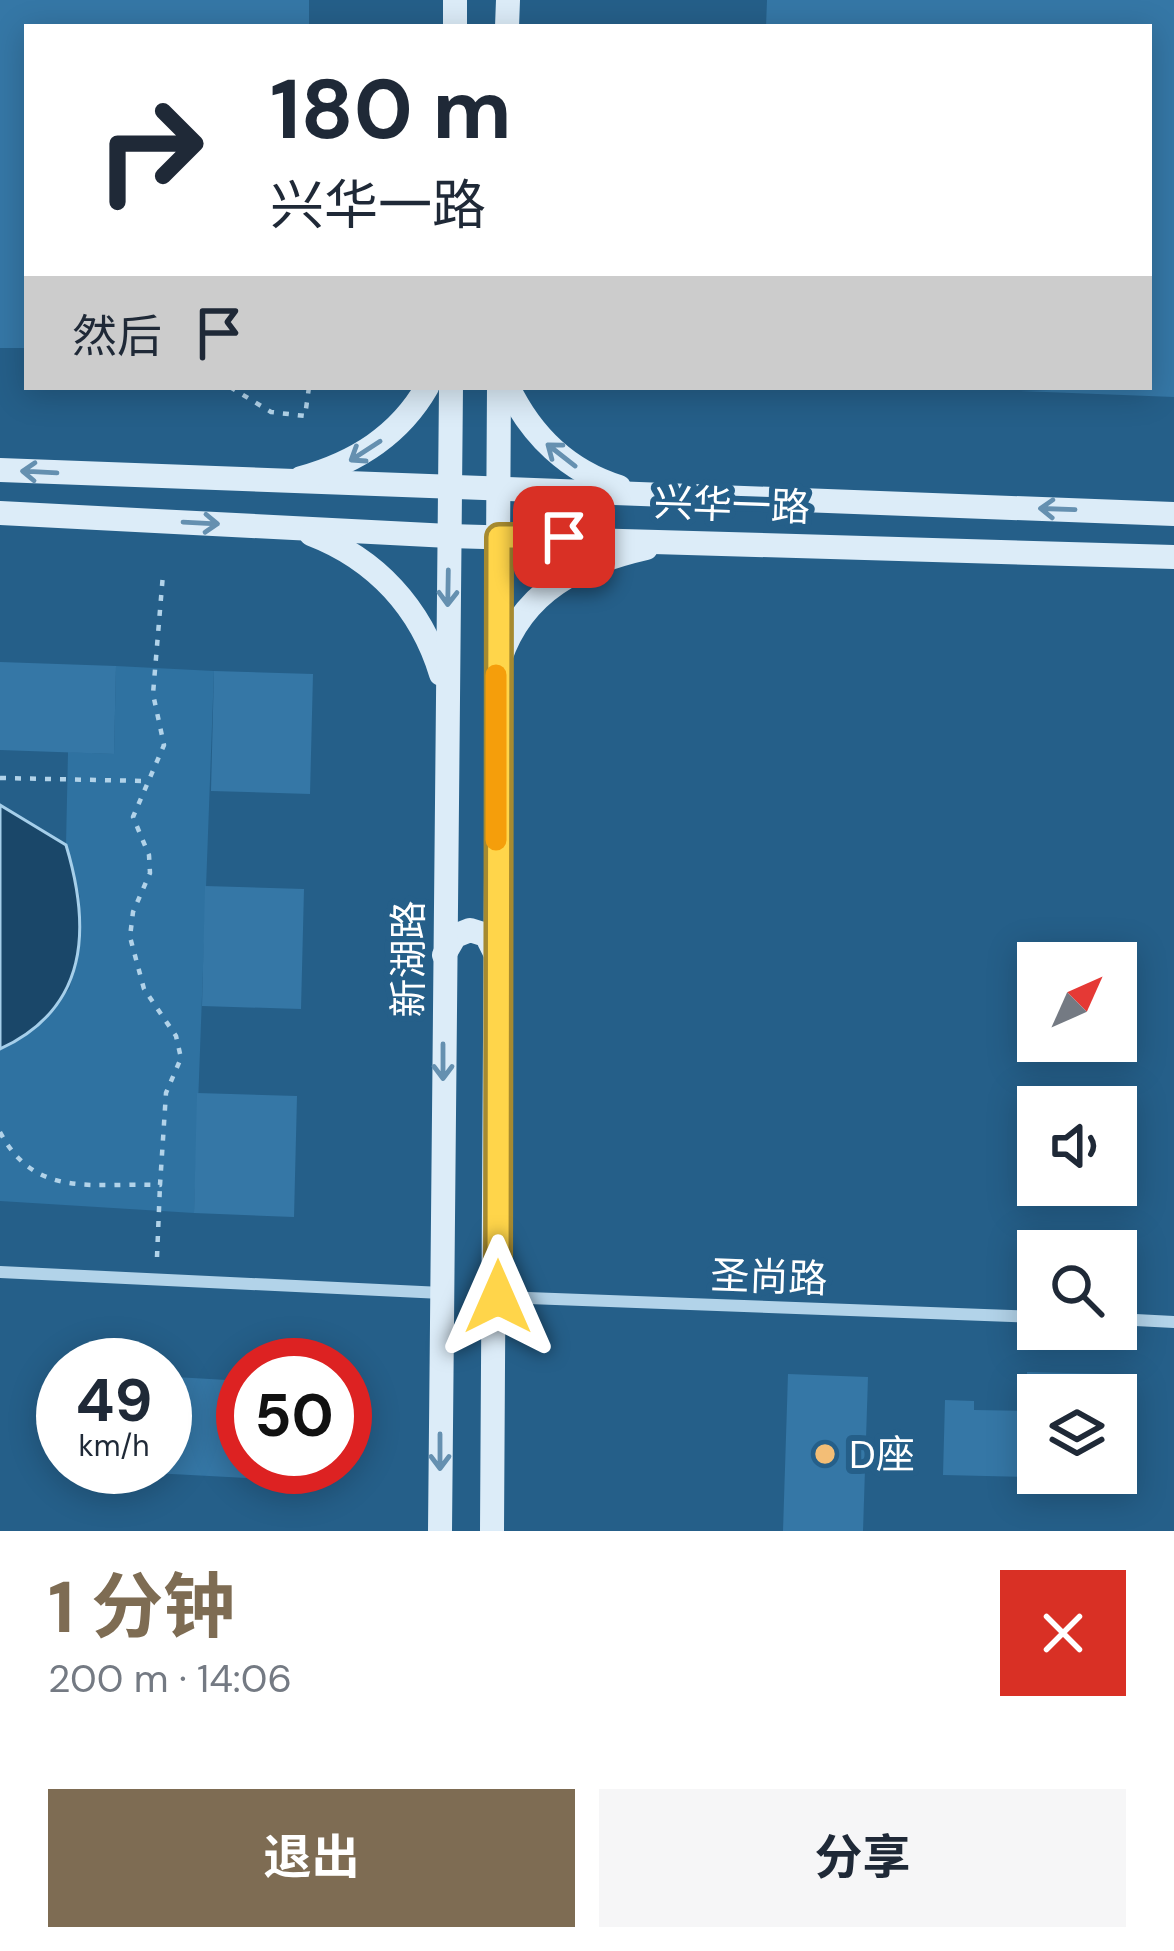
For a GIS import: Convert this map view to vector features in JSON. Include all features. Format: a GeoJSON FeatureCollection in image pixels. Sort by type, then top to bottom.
{"type":"FeatureCollection","features":[{"type":"Feature","properties":{"kind":"main road"},"geometry":{"type":"LineString","coordinates":[[282,484],[349,462],[375,446],[406,418],[426,390]]}},
{"type":"Feature","properties":{"kind":"main road","name":"新湖路"},"geometry":{"type":"LineString","coordinates":[[440,1531],[452,390]]}},
{"type":"Feature","properties":{"kind":"main road"},"geometry":{"type":"LineString","coordinates":[[492,1531],[498,1297],[496,673],[503,390]]}},
{"type":"Feature","properties":{"kind":"main road"},"geometry":{"type":"LineString","coordinates":[[505,390],[526,421],[561,457],[598,479],[639,492]]}},
{"type":"Feature","properties":{"kind":"main road","name":"兴华一路"},"geometry":{"type":"LineString","coordinates":[[0,470],[1174,514]]}},
{"type":"Feature","properties":{"kind":"main road"},"geometry":{"type":"LineString","coordinates":[[145,520],[164,504],[164,489],[149,477]]}},
{"type":"Feature","properties":{"kind":"main road"},"geometry":{"type":"LineString","coordinates":[[873,502],[859,511],[854,524],[858,536],[874,546]]}},
{"type":"Feature","properties":{"kind":"main road","name":"兴华一路"},"geometry":{"type":"LineString","coordinates":[[0,513],[449,536],[686,539],[1174,557]]}},
{"type":"Feature","properties":{"kind":"main road"},"geometry":{"type":"LineString","coordinates":[[279,526],[339,546],[389,584],[420,623],[446,694]]}},
{"type":"Feature","properties":{"kind":"main road"},"geometry":{"type":"LineString","coordinates":[[496,673],[514,627],[566,575],[611,556],[686,539]]}},
{"type":"Feature","properties":{"kind":"main road"},"geometry":{"type":"LineString","coordinates":[[444,956],[455,936],[470,930],[491,941],[497,958]]}},
{"type":"Feature","properties":{"kind":"street"},"geometry":{"type":"LineString","coordinates":[[0,1272],[442,1293]]}},
{"type":"Feature","properties":{"kind":"street","name":"圣尚路"},"geometry":{"type":"LineString","coordinates":[[498,1297],[1017,1316]]}},
{"type":"Feature","properties":{"kind":"street"},"geometry":{"type":"LineString","coordinates":[[1137,1320],[1174,1322]]}},
{"type":"Feature","properties":{"kind":"path"},"geometry":{"type":"LineString","coordinates":[[235,390],[271,412],[305,416],[308,390]]}},
{"type":"Feature","properties":{"kind":"path"},"geometry":{"type":"LineString","coordinates":[[157,1279],[166,1093],[181,1058],[176,1036],[144,989],[130,937],[133,912],[150,873],[149,855],[133,817],[164,745],[153,694],[163,574]]}},
{"type":"Feature","properties":{"kind":"path"},"geometry":{"type":"LineString","coordinates":[[0,778],[145,781]]}},
{"type":"Feature","properties":{"kind":"path"},"geometry":{"type":"LineString","coordinates":[[0,1132],[19,1164],[44,1180],[160,1185]]}},
{"type":"Feature","properties":{"kind":"shaded area"},"geometry":{"type":"Polygon","coordinates":[[[116,666],[214,671],[194,1213],[0,1201],[0,1049],[42,1020],[70,988],[80,897],[66,845],[68,752],[114,754],[116,666]]]}},
{"type":"Feature","properties":{"kind":"shaded area"},"geometry":{"type":"Polygon","coordinates":[[[0,805],[66,845],[80,935],[67,988],[51,1011],[29,1032],[0,1049],[0,805]]]}},
{"type":"Feature","properties":{"kind":"building"},"geometry":{"type":"Polygon","coordinates":[[[0,0],[309,0],[309,24],[24,24],[24,348],[0,348],[0,0]]]}},
{"type":"Feature","properties":{"kind":"building"},"geometry":{"type":"Polygon","coordinates":[[[767,0],[1174,0],[1174,397],[1020,391],[1152,390],[1152,24],[766,24],[767,0]]]}},
{"type":"Feature","properties":{"kind":"building"},"geometry":{"type":"Polygon","coordinates":[[[0,662],[116,666],[114,754],[0,750],[0,662]]]}},
{"type":"Feature","properties":{"kind":"building"},"geometry":{"type":"Polygon","coordinates":[[[214,671],[313,674],[310,794],[211,791],[214,671]]]}},
{"type":"Feature","properties":{"kind":"building"},"geometry":{"type":"Polygon","coordinates":[[[205,886],[304,889],[301,1009],[202,1006],[205,886]]]}},
{"type":"Feature","properties":{"kind":"building"},"geometry":{"type":"Polygon","coordinates":[[[197,1093],[297,1096],[294,1217],[194,1213],[197,1093]]]}},
{"type":"Feature","properties":{"kind":"building","name":"D座"},"geometry":{"type":"Polygon","coordinates":[[[788,1374],[868,1377],[863,1531],[783,1531],[788,1374]]]}},
{"type":"Feature","properties":{"kind":"building"},"geometry":{"type":"Polygon","coordinates":[[[192,1378],[216,1379],[216,1476],[192,1475],[192,1378]]]}},
{"type":"Feature","properties":{"kind":"building"},"geometry":{"type":"Polygon","coordinates":[[[945,1400],[974,1401],[974,1410],[1017,1411],[1017,1477],[943,1475],[945,1400]]]}},
{"type":"Feature","properties":{"kind":"slow traffic"},"geometry":{"type":"LineString","coordinates":[[496,675],[496,840]]}},
{"type":"Feature","properties":{"kind":"place","name":"D座"},"geometry":{"type":"Point","coordinates":[825,1454]}},
{"type":"Feature","properties":{"kind":"route"},"geometry":{"type":"LineString","coordinates":[[498,1297],[499,537],[564,537]]}}]}
